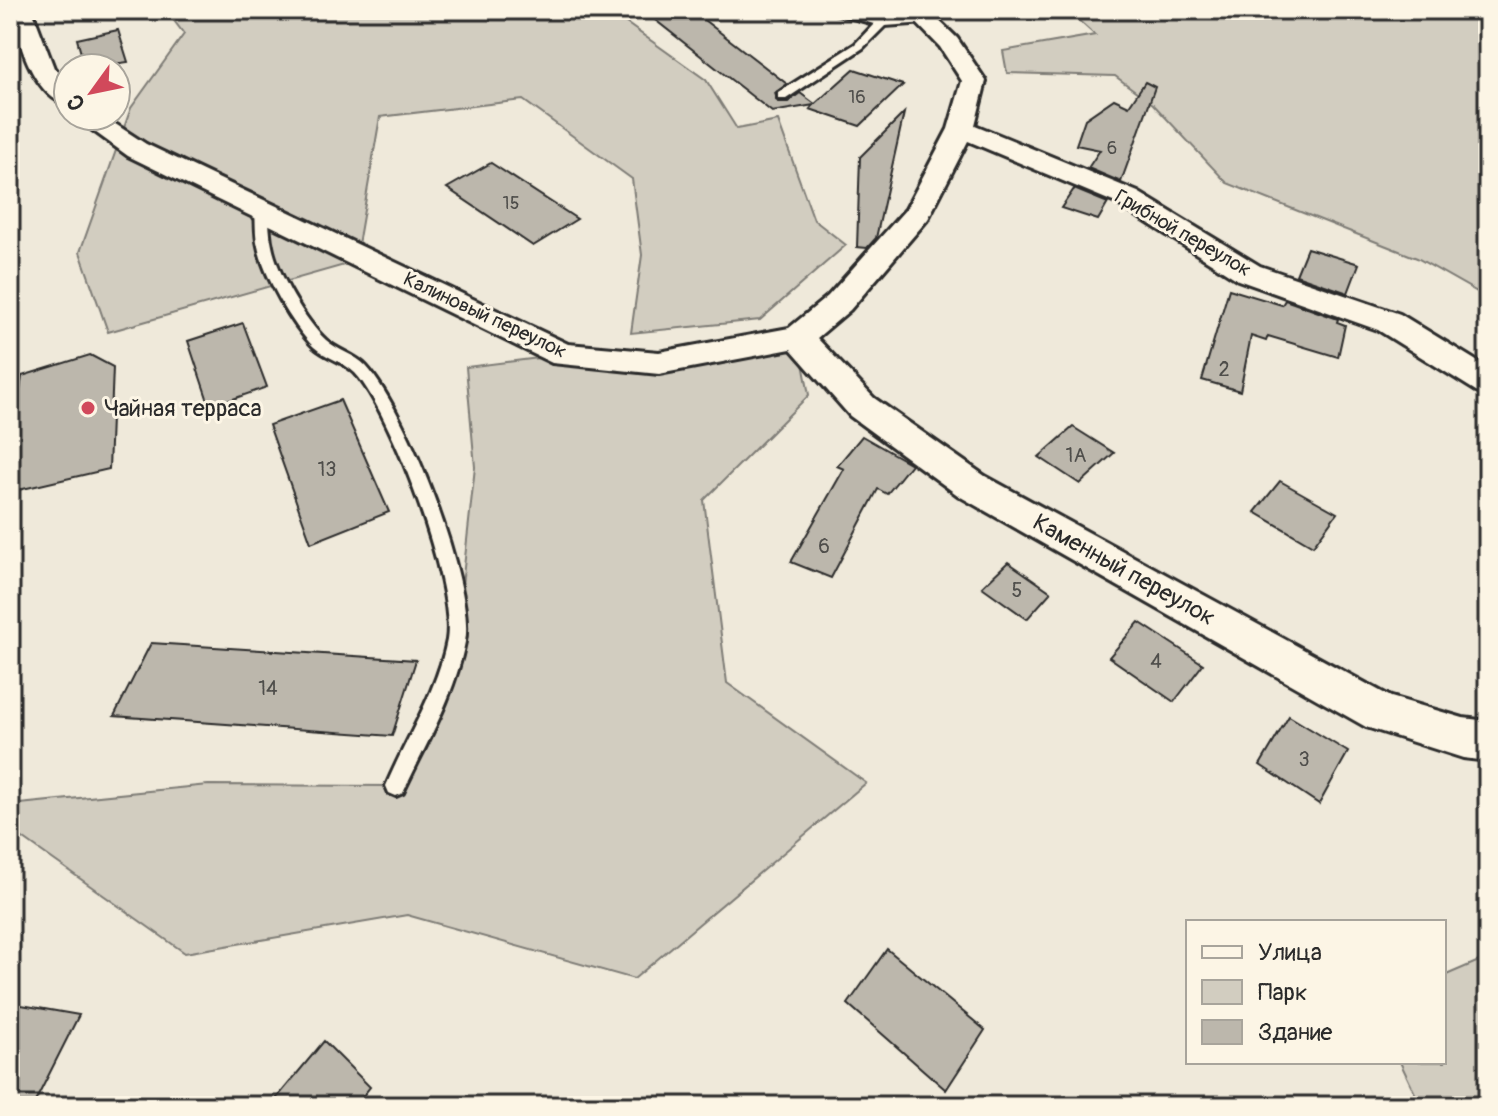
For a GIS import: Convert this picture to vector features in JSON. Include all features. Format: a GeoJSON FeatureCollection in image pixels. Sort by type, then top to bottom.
{"type":"FeatureCollection","features":[{"type":"Feature","properties":{"kind":"street"},"geometry":{"type":"LineString","coordinates":[[21,10],[43,70],[52,80]]}},
{"type":"Feature","properties":{"kind":"street","name":"Калиновый переулок"},"geometry":{"type":"LineString","coordinates":[[110,132],[137,150],[563,355],[659,363],[798,337],[839,303],[918,213],[961,129],[974,81],[949,43],[920,15]]}},
{"type":"Feature","properties":{"kind":"street","name":"Грибной переулок"},"geometry":{"type":"LineString","coordinates":[[961,129],[1128,198],[1249,273],[1389,322],[1488,383]]}},
{"type":"Feature","properties":{"kind":"street","name":"Каменный переулок"},"geometry":{"type":"LineString","coordinates":[[798,337],[862,407],[972,486],[1381,713],[1463,738],[1488,741]]}},
{"type":"Feature","properties":{"kind":"lane"},"geometry":{"type":"LineString","coordinates":[[829,10],[882,23],[920,15]]}},
{"type":"Feature","properties":{"kind":"lane"},"geometry":{"type":"LineString","coordinates":[[782,96],[859,46],[882,23]]}},
{"type":"Feature","properties":{"kind":"lane"},"geometry":{"type":"LineString","coordinates":[[262,210],[265,251],[306,325],[319,342],[359,368],[372,384],[409,462],[447,565],[458,622],[446,675],[396,786]]}},
{"type":"Feature","properties":{"kind":"green space"},"geometry":{"type":"Polygon","coordinates":[[[166,10],[608,10],[706,80],[737,129],[778,121],[814,220],[846,245],[760,320],[631,333],[642,255],[632,179],[523,100],[380,117],[355,262],[108,332],[80,252],[122,132],[132,132],[132,107],[184,34],[166,10]]]}},
{"type":"Feature","properties":{"kind":"green space"},"geometry":{"type":"Polygon","coordinates":[[[1067,10],[1409,10],[1433,19],[1436,10],[1488,10],[1488,298],[1417,258],[1227,183],[1153,104],[1115,76],[1007,73],[1003,51],[1095,35],[1067,10]]]}},
{"type":"Feature","properties":{"kind":"green space"},"geometry":{"type":"Polygon","coordinates":[[[798,337],[809,395],[704,500],[727,683],[866,783],[634,979],[407,915],[185,953],[10,829],[10,805],[208,785],[396,786],[458,622],[475,467],[466,367],[563,355],[659,363],[798,337]]]}},
{"type":"Feature","properties":{"kind":"green space"},"geometry":{"type":"Polygon","coordinates":[[[1488,957],[1488,1106],[1421,1106],[1401,1064],[1446,1064],[1446,975],[1488,957]]]}},
{"type":"Feature","properties":{"kind":"building"},"geometry":{"type":"Polygon","coordinates":[[[661,10],[691,10],[787,84],[775,93],[778,102],[788,102],[800,93],[815,104],[854,69],[903,85],[860,126],[810,109],[814,105],[772,112],[654,19],[661,10]]]}},
{"type":"Feature","properties":{"kind":"building"},"geometry":{"type":"Polygon","coordinates":[[[118,30],[125,52],[81,52],[77,39],[118,30]]]}},
{"type":"Feature","properties":{"kind":"building"},"geometry":{"type":"Polygon","coordinates":[[[1145,82],[1155,87],[1121,182],[1088,168],[1100,150],[1076,145],[1085,119],[1114,99],[1129,106],[1145,82]]]}},
{"type":"Feature","properties":{"kind":"building"},"geometry":{"type":"Polygon","coordinates":[[[904,113],[876,238],[867,248],[857,247],[860,157],[904,113]]]}},
{"type":"Feature","properties":{"kind":"building"},"geometry":{"type":"Polygon","coordinates":[[[491,163],[577,219],[533,246],[447,188],[491,163]]]}},
{"type":"Feature","properties":{"kind":"building"},"geometry":{"type":"Polygon","coordinates":[[[1074,189],[1108,203],[1098,220],[1061,208],[1074,189]]]}},
{"type":"Feature","properties":{"kind":"building"},"geometry":{"type":"Polygon","coordinates":[[[1307,248],[1359,264],[1348,293],[1296,275],[1307,248]]]}},
{"type":"Feature","properties":{"kind":"building"},"geometry":{"type":"Polygon","coordinates":[[[1229,289],[1282,305],[1285,300],[1338,319],[1337,322],[1345,325],[1338,357],[1268,336],[1266,341],[1251,336],[1240,391],[1202,380],[1229,289]]]}},
{"type":"Feature","properties":{"kind":"building"},"geometry":{"type":"Polygon","coordinates":[[[243,323],[267,387],[210,407],[188,341],[243,323]]]}},
{"type":"Feature","properties":{"kind":"building"},"geometry":{"type":"Polygon","coordinates":[[[90,355],[113,367],[109,469],[10,492],[10,462],[22,376],[90,355]]]}},
{"type":"Feature","properties":{"kind":"building"},"geometry":{"type":"Polygon","coordinates":[[[340,400],[389,512],[311,543],[269,425],[340,400]]]}},
{"type":"Feature","properties":{"kind":"building"},"geometry":{"type":"Polygon","coordinates":[[[1073,427],[1114,453],[1080,484],[1039,457],[1073,427]]]}},
{"type":"Feature","properties":{"kind":"building"},"geometry":{"type":"Polygon","coordinates":[[[862,436],[911,464],[887,494],[878,489],[831,578],[791,562],[844,469],[837,466],[862,436]]]}},
{"type":"Feature","properties":{"kind":"building"},"geometry":{"type":"Polygon","coordinates":[[[1280,481],[1337,513],[1313,546],[1255,512],[1280,481]]]}},
{"type":"Feature","properties":{"kind":"building"},"geometry":{"type":"Polygon","coordinates":[[[1008,562],[1051,592],[1027,619],[982,587],[1008,562]]]}},
{"type":"Feature","properties":{"kind":"building"},"geometry":{"type":"Polygon","coordinates":[[[1139,622],[1203,664],[1174,702],[1109,657],[1139,622]]]}},
{"type":"Feature","properties":{"kind":"building"},"geometry":{"type":"Polygon","coordinates":[[[151,643],[416,660],[392,736],[114,716],[151,643]]]}},
{"type":"Feature","properties":{"kind":"building"},"geometry":{"type":"Polygon","coordinates":[[[1289,716],[1348,752],[1319,804],[1260,765],[1289,716]]]}},
{"type":"Feature","properties":{"kind":"building"},"geometry":{"type":"Polygon","coordinates":[[[887,949],[985,1030],[946,1090],[848,1004],[887,949]]]}},
{"type":"Feature","properties":{"kind":"building"},"geometry":{"type":"Polygon","coordinates":[[[10,1003],[79,1015],[33,1106],[10,1106],[10,1003]]]}},
{"type":"Feature","properties":{"kind":"building"},"geometry":{"type":"Polygon","coordinates":[[[324,1041],[370,1087],[355,1106],[270,1106],[324,1041]]]}},
{"type":"Feature","properties":{"kind":"place","name":"Чайная терраса"},"geometry":{"type":"Point","coordinates":[88,408]}}]}
